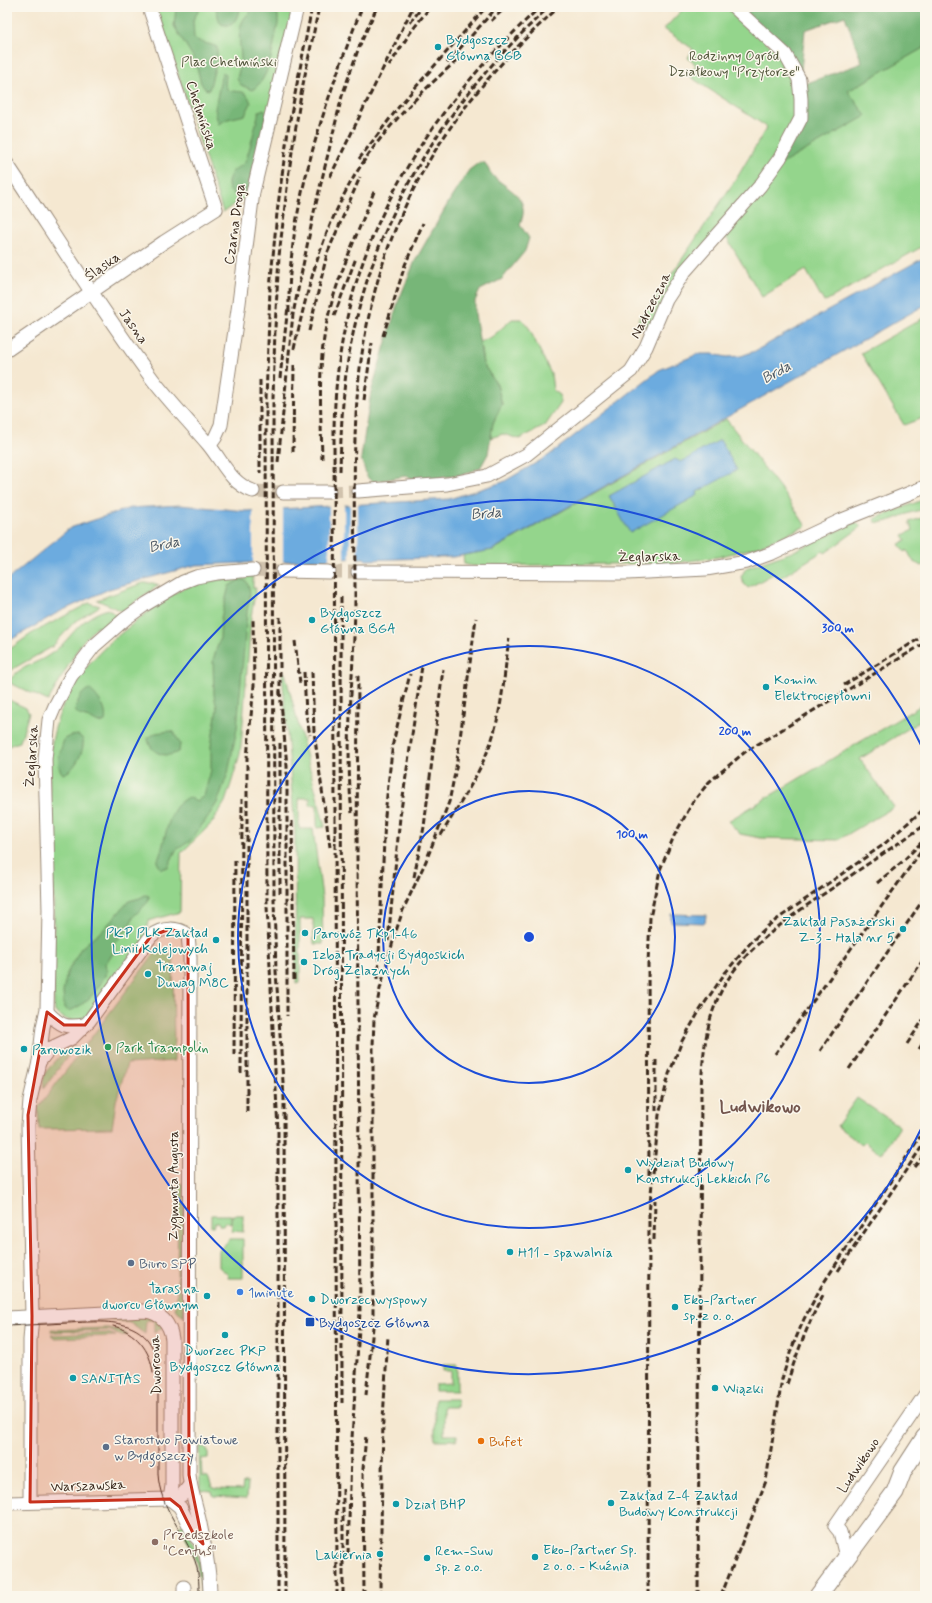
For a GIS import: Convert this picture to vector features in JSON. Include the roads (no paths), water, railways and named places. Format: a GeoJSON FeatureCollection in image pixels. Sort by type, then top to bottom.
{"type":"FeatureCollection","features":[{"type":"Feature","properties":{"kind":"main road"},"geometry":{"type":"LineString","coordinates":[[818,1596],[895,1492],[903,1471],[925,1437]]}},
{"type":"Feature","properties":{"kind":"main road"},"geometry":{"type":"LineString","coordinates":[[895,1492],[910,1481],[925,1459]]}},
{"type":"Feature","properties":{"kind":"street","name":"Chełmińska"},"geometry":{"type":"LineString","coordinates":[[150,7],[216,209]]}},
{"type":"Feature","properties":{"kind":"street","name":"Czarna Droga"},"geometry":{"type":"LineString","coordinates":[[210,446],[216,438],[221,425],[239,303],[253,192],[297,7]]}},
{"type":"Feature","properties":{"kind":"street","name":"Nadrzeczna"},"geometry":{"type":"LineString","coordinates":[[358,491],[447,484],[472,480],[498,471],[526,455],[631,371],[636,364],[666,300],[685,271],[760,186],[780,158],[801,118],[799,79],[785,54],[734,7]]}},
{"type":"Feature","properties":{"kind":"street","name":"Jasna"},"geometry":{"type":"LineString","coordinates":[[7,164],[92,293],[154,381],[210,446],[235,480],[253,491]]}},
{"type":"Feature","properties":{"kind":"street","name":"Śląska"},"geometry":{"type":"LineString","coordinates":[[7,350],[92,293],[164,242],[216,209]]}},
{"type":"Feature","properties":{"kind":"street","name":"Żeglarska"},"geometry":{"type":"LineString","coordinates":[[358,572],[643,573],[711,569],[747,562],[772,553],[842,520],[925,488]]}},
{"type":"Feature","properties":{"kind":"street"},"geometry":{"type":"LineString","coordinates":[[283,492],[329,492]]}},
{"type":"Feature","properties":{"kind":"street","name":"Żeglarska"},"geometry":{"type":"LineString","coordinates":[[30,1502],[30,1340],[32,1316],[28,1120],[30,1100],[39,1062],[43,1027],[47,1012],[49,910],[45,759],[49,720],[71,676],[94,646],[125,619],[183,582],[217,573],[253,570]]}},
{"type":"Feature","properties":{"kind":"street"},"geometry":{"type":"LineString","coordinates":[[283,571],[329,572]]}},
{"type":"Feature","properties":{"kind":"street","name":"Zygmunta Augusta"},"geometry":{"type":"LineString","coordinates":[[85,1025],[137,957],[151,936],[157,932],[170,929],[181,930],[188,935],[190,957],[190,1485],[209,1572],[210,1596]]}},
{"type":"Feature","properties":{"kind":"street"},"geometry":{"type":"LineString","coordinates":[[47,1012],[64,1026],[71,1027],[85,1025]]}},
{"type":"Feature","properties":{"kind":"street"},"geometry":{"type":"LineString","coordinates":[[39,1062],[49,1049],[72,1038],[85,1025]]}},
{"type":"Feature","properties":{"kind":"street","name":"Dworcowa"},"geometry":{"type":"LineString","coordinates":[[7,1318],[144,1311],[158,1314],[166,1322],[171,1331],[172,1339],[172,1486],[170,1499]]}},
{"type":"Feature","properties":{"kind":"street","name":"Ludwikowo"},"geometry":{"type":"LineString","coordinates":[[846,1557],[840,1532],[835,1526],[925,1395]]}},
{"type":"Feature","properties":{"kind":"street"},"geometry":{"type":"LineString","coordinates":[[170,1499],[182,1495],[190,1485]]}},
{"type":"Feature","properties":{"kind":"street","name":"Zygmunta Augusta"},"geometry":{"type":"LineString","coordinates":[[170,1499],[180,1507],[194,1535],[203,1544]]}},
{"type":"Feature","properties":{"kind":"street","name":"Warszawska"},"geometry":{"type":"LineString","coordinates":[[7,1503],[170,1499]]}},
{"type":"Feature","properties":{"kind":"water","name":"Brda"},"geometry":{"type":"Polygon","coordinates":[[[925,257],[925,305],[492,550],[453,557],[366,560],[364,558],[196,565],[109,589],[57,613],[7,642],[7,580],[70,528],[130,508],[180,505],[246,511],[449,499],[503,482],[548,456],[659,370],[698,354],[712,354],[727,357],[741,356],[755,351],[925,257]]]}},
{"type":"Feature","properties":{"kind":"water"},"geometry":{"type":"Polygon","coordinates":[[[720,440],[737,470],[697,492],[698,495],[630,533],[609,496],[675,459],[681,462],[720,440]]]}},
{"type":"Feature","properties":{"kind":"water"},"geometry":{"type":"Polygon","coordinates":[[[671,914],[706,915],[705,923],[671,922],[671,914]]]}},
{"type":"Feature","properties":{"kind":"tunnel"},"geometry":{"type":"LineString","coordinates":[[253,491],[283,492]]}},
{"type":"Feature","properties":{"kind":"tunnel"},"geometry":{"type":"LineString","coordinates":[[329,492],[358,491]]}},
{"type":"Feature","properties":{"kind":"tunnel"},"geometry":{"type":"LineString","coordinates":[[253,570],[283,571]]}},
{"type":"Feature","properties":{"kind":"tunnel"},"geometry":{"type":"LineString","coordinates":[[329,572],[358,572]]}},
{"type":"Feature","properties":{"kind":"tram line"},"geometry":{"type":"LineString","coordinates":[[7,1326],[83,1322],[112,1323],[125,1325],[137,1330],[146,1338],[154,1350],[158,1367],[158,1474],[160,1486],[167,1507],[195,1561],[198,1576],[199,1596]]}},
{"type":"Feature","properties":{"kind":"tram line"},"geometry":{"type":"LineString","coordinates":[[113,1326],[128,1332],[135,1337],[145,1349],[152,1365],[153,1373]]}},
{"type":"Feature","properties":{"kind":"railway"},"geometry":{"type":"LineString","coordinates":[[278,1596],[278,1131],[267,906],[266,400],[270,289],[277,213],[288,130],[312,7]]}},
{"type":"Feature","properties":{"kind":"railway"},"geometry":{"type":"LineString","coordinates":[[285,1596],[284,1098],[276,971],[274,900],[273,399],[279,256],[289,171],[301,94],[319,7]]}},
{"type":"Feature","properties":{"kind":"railway"},"geometry":{"type":"LineString","coordinates":[[289,312],[290,273],[294,234],[301,195],[322,118],[362,7]]}},
{"type":"Feature","properties":{"kind":"railway"},"geometry":{"type":"LineString","coordinates":[[278,462],[293,314],[314,212],[342,96],[359,47],[377,7]]}},
{"type":"Feature","properties":{"kind":"railway"},"geometry":{"type":"LineString","coordinates":[[330,177],[413,7]]}},
{"type":"Feature","properties":{"kind":"railway"},"geometry":{"type":"LineString","coordinates":[[410,23],[422,7]]}},
{"type":"Feature","properties":{"kind":"railway"},"geometry":{"type":"LineString","coordinates":[[389,66],[410,33],[430,7]]}},
{"type":"Feature","properties":{"kind":"railway"},"geometry":{"type":"LineString","coordinates":[[359,159],[401,104],[486,7]]}},
{"type":"Feature","properties":{"kind":"railway"},"geometry":{"type":"LineString","coordinates":[[447,63],[497,7]]}},
{"type":"Feature","properties":{"kind":"railway"},"geometry":{"type":"LineString","coordinates":[[491,21],[506,7]]}},
{"type":"Feature","properties":{"kind":"railway"},"geometry":{"type":"LineString","coordinates":[[337,1596],[334,431],[338,367],[349,307],[367,251],[391,197],[420,146],[455,98],[495,51],[540,7]]}},
{"type":"Feature","properties":{"kind":"railway"},"geometry":{"type":"LineString","coordinates":[[340,471],[341,429],[348,360],[359,308],[375,258],[394,211],[418,166],[446,124],[477,83],[511,44],[549,7]]}},
{"type":"Feature","properties":{"kind":"railway"},"geometry":{"type":"LineString","coordinates":[[352,813],[349,732],[355,622],[354,465],[358,386],[366,328],[380,274],[398,224],[420,176],[448,131],[480,88],[517,47],[559,7]]}},
{"type":"Feature","properties":{"kind":"railway"},"geometry":{"type":"LineString","coordinates":[[294,349],[305,301],[319,254],[328,230],[349,185],[362,164],[396,120],[421,93],[462,56]]}},
{"type":"Feature","properties":{"kind":"railway"},"geometry":{"type":"LineString","coordinates":[[309,331],[327,254],[360,177]]}},
{"type":"Feature","properties":{"kind":"railway"},"geometry":{"type":"LineString","coordinates":[[322,459],[320,388],[322,352],[328,317],[337,285],[375,189]]}},
{"type":"Feature","properties":{"kind":"railway"},"geometry":{"type":"LineString","coordinates":[[383,336],[405,265],[423,223]]}},
{"type":"Feature","properties":{"kind":"railway"},"geometry":{"type":"LineString","coordinates":[[334,316],[356,258]]}},
{"type":"Feature","properties":{"kind":"railway"},"geometry":{"type":"LineString","coordinates":[[280,378],[288,306]]}},
{"type":"Feature","properties":{"kind":"railway"},"geometry":{"type":"LineString","coordinates":[[364,400],[372,343]]}},
{"type":"Feature","properties":{"kind":"railway"},"geometry":{"type":"LineString","coordinates":[[293,452],[294,362]]}},
{"type":"Feature","properties":{"kind":"railway"},"geometry":{"type":"LineString","coordinates":[[260,380],[260,473]]}},
{"type":"Feature","properties":{"kind":"railway"},"geometry":{"type":"LineString","coordinates":[[341,597],[342,1403]]}},
{"type":"Feature","properties":{"kind":"railway"},"geometry":{"type":"LineString","coordinates":[[280,615],[280,695]]}},
{"type":"Feature","properties":{"kind":"railway"},"geometry":{"type":"LineString","coordinates":[[247,1112],[247,758],[254,685],[253,618]]}},
{"type":"Feature","properties":{"kind":"railway"},"geometry":{"type":"LineString","coordinates":[[366,1395],[373,1327],[374,1019],[380,989],[403,910],[426,861],[449,802],[456,768],[476,618]]}},
{"type":"Feature","properties":{"kind":"railway"},"geometry":{"type":"LineString","coordinates":[[844,685],[925,635]]}},
{"type":"Feature","properties":{"kind":"railway"},"geometry":{"type":"LineString","coordinates":[[441,835],[472,784],[491,743],[504,684],[509,638]]}},
{"type":"Feature","properties":{"kind":"railway"},"geometry":{"type":"LineString","coordinates":[[295,641],[300,683]]}},
{"type":"Feature","properties":{"kind":"railway"},"geometry":{"type":"LineString","coordinates":[[649,1175],[648,963],[650,918],[660,870],[674,836],[693,802],[709,782],[745,752],[925,643]]}},
{"type":"Feature","properties":{"kind":"railway"},"geometry":{"type":"LineString","coordinates":[[388,941],[400,817],[422,666]]}},
{"type":"Feature","properties":{"kind":"railway"},"geometry":{"type":"LineString","coordinates":[[414,877],[424,827],[443,669]]}},
{"type":"Feature","properties":{"kind":"railway"},"geometry":{"type":"LineString","coordinates":[[304,672],[306,714],[310,735]]}},
{"type":"Feature","properties":{"kind":"railway"},"geometry":{"type":"LineString","coordinates":[[312,672],[314,732],[330,847]]}},
{"type":"Feature","properties":{"kind":"railway"},"geometry":{"type":"LineString","coordinates":[[378,979],[385,816],[388,785],[393,743],[410,674]]}},
{"type":"Feature","properties":{"kind":"railway"},"geometry":{"type":"LineString","coordinates":[[348,1554],[351,1454],[360,1312],[357,854],[358,675]]}},
{"type":"Feature","properties":{"kind":"railway"},"geometry":{"type":"LineString","coordinates":[[280,691],[287,766],[287,1016]]}},
{"type":"Feature","properties":{"kind":"railway"},"geometry":{"type":"LineString","coordinates":[[280,743],[280,895]]}},
{"type":"Feature","properties":{"kind":"railway"},"geometry":{"type":"LineString","coordinates":[[241,1073],[242,799]]}},
{"type":"Feature","properties":{"kind":"railway"},"geometry":{"type":"LineString","coordinates":[[648,1596],[649,1213],[659,1115],[669,1074],[682,1041],[700,1010],[725,973],[752,941],[769,925],[883,845],[925,808]]}},
{"type":"Feature","properties":{"kind":"railway"},"geometry":{"type":"LineString","coordinates":[[292,821],[294,981]]}},
{"type":"Feature","properties":{"kind":"railway"},"geometry":{"type":"LineString","coordinates":[[698,1596],[701,1087],[704,1053],[710,1020],[718,998],[727,980],[739,964],[769,934],[803,908],[925,825]]}},
{"type":"Feature","properties":{"kind":"railway"},"geometry":{"type":"LineString","coordinates":[[877,883],[902,862],[925,839]]}},
{"type":"Feature","properties":{"kind":"railway"},"geometry":{"type":"LineString","coordinates":[[775,1054],[925,846]]}},
{"type":"Feature","properties":{"kind":"railway"},"geometry":{"type":"LineString","coordinates":[[234,1055],[235,857]]}},
{"type":"Feature","properties":{"kind":"railway"},"geometry":{"type":"LineString","coordinates":[[820,1051],[925,897]]}},
{"type":"Feature","properties":{"kind":"railway"},"geometry":{"type":"LineString","coordinates":[[849,1069],[925,957]]}},
{"type":"Feature","properties":{"kind":"railway"},"geometry":{"type":"LineString","coordinates":[[907,1044],[925,1017]]}},
{"type":"Feature","properties":{"kind":"railway"},"geometry":{"type":"LineString","coordinates":[[919,1049],[925,1040]]}},
{"type":"Feature","properties":{"kind":"railway"},"geometry":{"type":"LineString","coordinates":[[656,1060],[656,1114]]}},
{"type":"Feature","properties":{"kind":"railway"},"geometry":{"type":"LineString","coordinates":[[721,1596],[766,1481],[782,1379],[791,1350],[804,1319],[821,1287],[925,1129]]}},
{"type":"Feature","properties":{"kind":"railway"},"geometry":{"type":"LineString","coordinates":[[838,1271],[925,1142]]}},
{"type":"Feature","properties":{"kind":"railway"},"geometry":{"type":"LineString","coordinates":[[914,1167],[925,1154]]}},
{"type":"Feature","properties":{"kind":"railway"},"geometry":{"type":"LineString","coordinates":[[654,1240],[655,1200]]}},
{"type":"Feature","properties":{"kind":"railway"},"geometry":{"type":"LineString","coordinates":[[787,1384],[803,1338],[823,1295]]}},
{"type":"Feature","properties":{"kind":"railway"},"geometry":{"type":"LineString","coordinates":[[382,1596],[380,1588],[383,1419],[388,1336]]}},
{"type":"Feature","properties":{"kind":"railway"},"geometry":{"type":"LineString","coordinates":[[364,1596],[363,1469],[366,1435]]}},
{"type":"Feature","properties":{"kind":"railway"},"geometry":{"type":"LineString","coordinates":[[343,1489],[343,1596]]}},
{"type":"Feature","properties":{"kind":"place","name":"Bydgoszcz Główna BGB"},"geometry":{"type":"Point","coordinates":[438,47]}},
{"type":"Feature","properties":{"kind":"place","name":"Bydgoszcz Główna BGA"},"geometry":{"type":"Point","coordinates":[312,620]}},
{"type":"Feature","properties":{"kind":"place","name":"Komin Elektrociepłowni"},"geometry":{"type":"Point","coordinates":[766,687]}},
{"type":"Feature","properties":{"kind":"place","name":"Zakład Pasażerski Z-3 - Hala nr 5"},"geometry":{"type":"Point","coordinates":[903,929]}},
{"type":"Feature","properties":{"kind":"place","name":"Parowóz TKp1-46"},"geometry":{"type":"Point","coordinates":[305,933]}},
{"type":"Feature","properties":{"kind":"place","name":"PKP PLK Zakład Linii Kolejowych"},"geometry":{"type":"Point","coordinates":[216,940]}},
{"type":"Feature","properties":{"kind":"place","name":"Izba Tradycji Bydgoskich Dróg Żelaznych"},"geometry":{"type":"Point","coordinates":[304,962]}},
{"type":"Feature","properties":{"kind":"place","name":"Tramwaj Duwag M8C"},"geometry":{"type":"Point","coordinates":[148,974]}},
{"type":"Feature","properties":{"kind":"place","name":"Park Trampolin"},"geometry":{"type":"Point","coordinates":[108,1047]}},
{"type":"Feature","properties":{"kind":"place","name":"Parowozik"},"geometry":{"type":"Point","coordinates":[24,1049]}},
{"type":"Feature","properties":{"kind":"place","name":"Wydział Budowy Konstrukcji Lekkich P6"},"geometry":{"type":"Point","coordinates":[628,1170]}},
{"type":"Feature","properties":{"kind":"place","name":"H11 - spawalnia"},"geometry":{"type":"Point","coordinates":[510,1252]}},
{"type":"Feature","properties":{"kind":"place","name":"Biuro SPP"},"geometry":{"type":"Point","coordinates":[131,1263]}},
{"type":"Feature","properties":{"kind":"place","name":"1minute"},"geometry":{"type":"Point","coordinates":[240,1292]}},
{"type":"Feature","properties":{"kind":"place","name":"Taras na dworcu Głównym"},"geometry":{"type":"Point","coordinates":[207,1296]}},
{"type":"Feature","properties":{"kind":"place","name":"Dworzec wyspowy"},"geometry":{"type":"Point","coordinates":[312,1299]}},
{"type":"Feature","properties":{"kind":"place","name":"Eko-Partner sp. z o. o."},"geometry":{"type":"Point","coordinates":[675,1307]}},
{"type":"Feature","properties":{"kind":"place","name":"Bydgoszcz Główna"},"geometry":{"type":"Point","coordinates":[310,1322]}},
{"type":"Feature","properties":{"kind":"place","name":"Dworzec PKP Bydgoszcz Główna"},"geometry":{"type":"Point","coordinates":[225,1335]}},
{"type":"Feature","properties":{"kind":"place","name":"SANITAS"},"geometry":{"type":"Point","coordinates":[73,1378]}},
{"type":"Feature","properties":{"kind":"place","name":"Wiązki"},"geometry":{"type":"Point","coordinates":[715,1388]}},
{"type":"Feature","properties":{"kind":"place","name":"Bufet"},"geometry":{"type":"Point","coordinates":[481,1441]}},
{"type":"Feature","properties":{"kind":"place","name":"Starostwo Powiatowe w Bydgoszczy"},"geometry":{"type":"Point","coordinates":[106,1447]}},
{"type":"Feature","properties":{"kind":"place","name":"Zakład Z-4 Zakład Budowy Konstrukcji"},"geometry":{"type":"Point","coordinates":[611,1503]}},
{"type":"Feature","properties":{"kind":"place","name":"Dział BHP"},"geometry":{"type":"Point","coordinates":[396,1504]}},
{"type":"Feature","properties":{"kind":"place","name":"Przedszkole \"Centuś\""},"geometry":{"type":"Point","coordinates":[155,1542]}},
{"type":"Feature","properties":{"kind":"place","name":"Lakiernia"},"geometry":{"type":"Point","coordinates":[380,1554]}},
{"type":"Feature","properties":{"kind":"place","name":"Eko-Partner Sp. z o. o. - Kuźnia"},"geometry":{"type":"Point","coordinates":[535,1557]}},
{"type":"Feature","properties":{"kind":"place","name":"Rem-Suw sp. z o.o."},"geometry":{"type":"Point","coordinates":[427,1558]}},
{"type":"Feature","properties":{"kind":"district","name":"Ludwikowo"},"geometry":{"type":"Point","coordinates":[760,1106]}},
{"type":"Feature","properties":{"kind":"park label","name":"Plac Chełmiński"},"geometry":{"type":"Point","coordinates":[229,61]}},
{"type":"Feature","properties":{"kind":"park label","name":"Rodzinny Ogród Działkowy \"Przytorze\""},"geometry":{"type":"Point","coordinates":[734,64]}}]}
